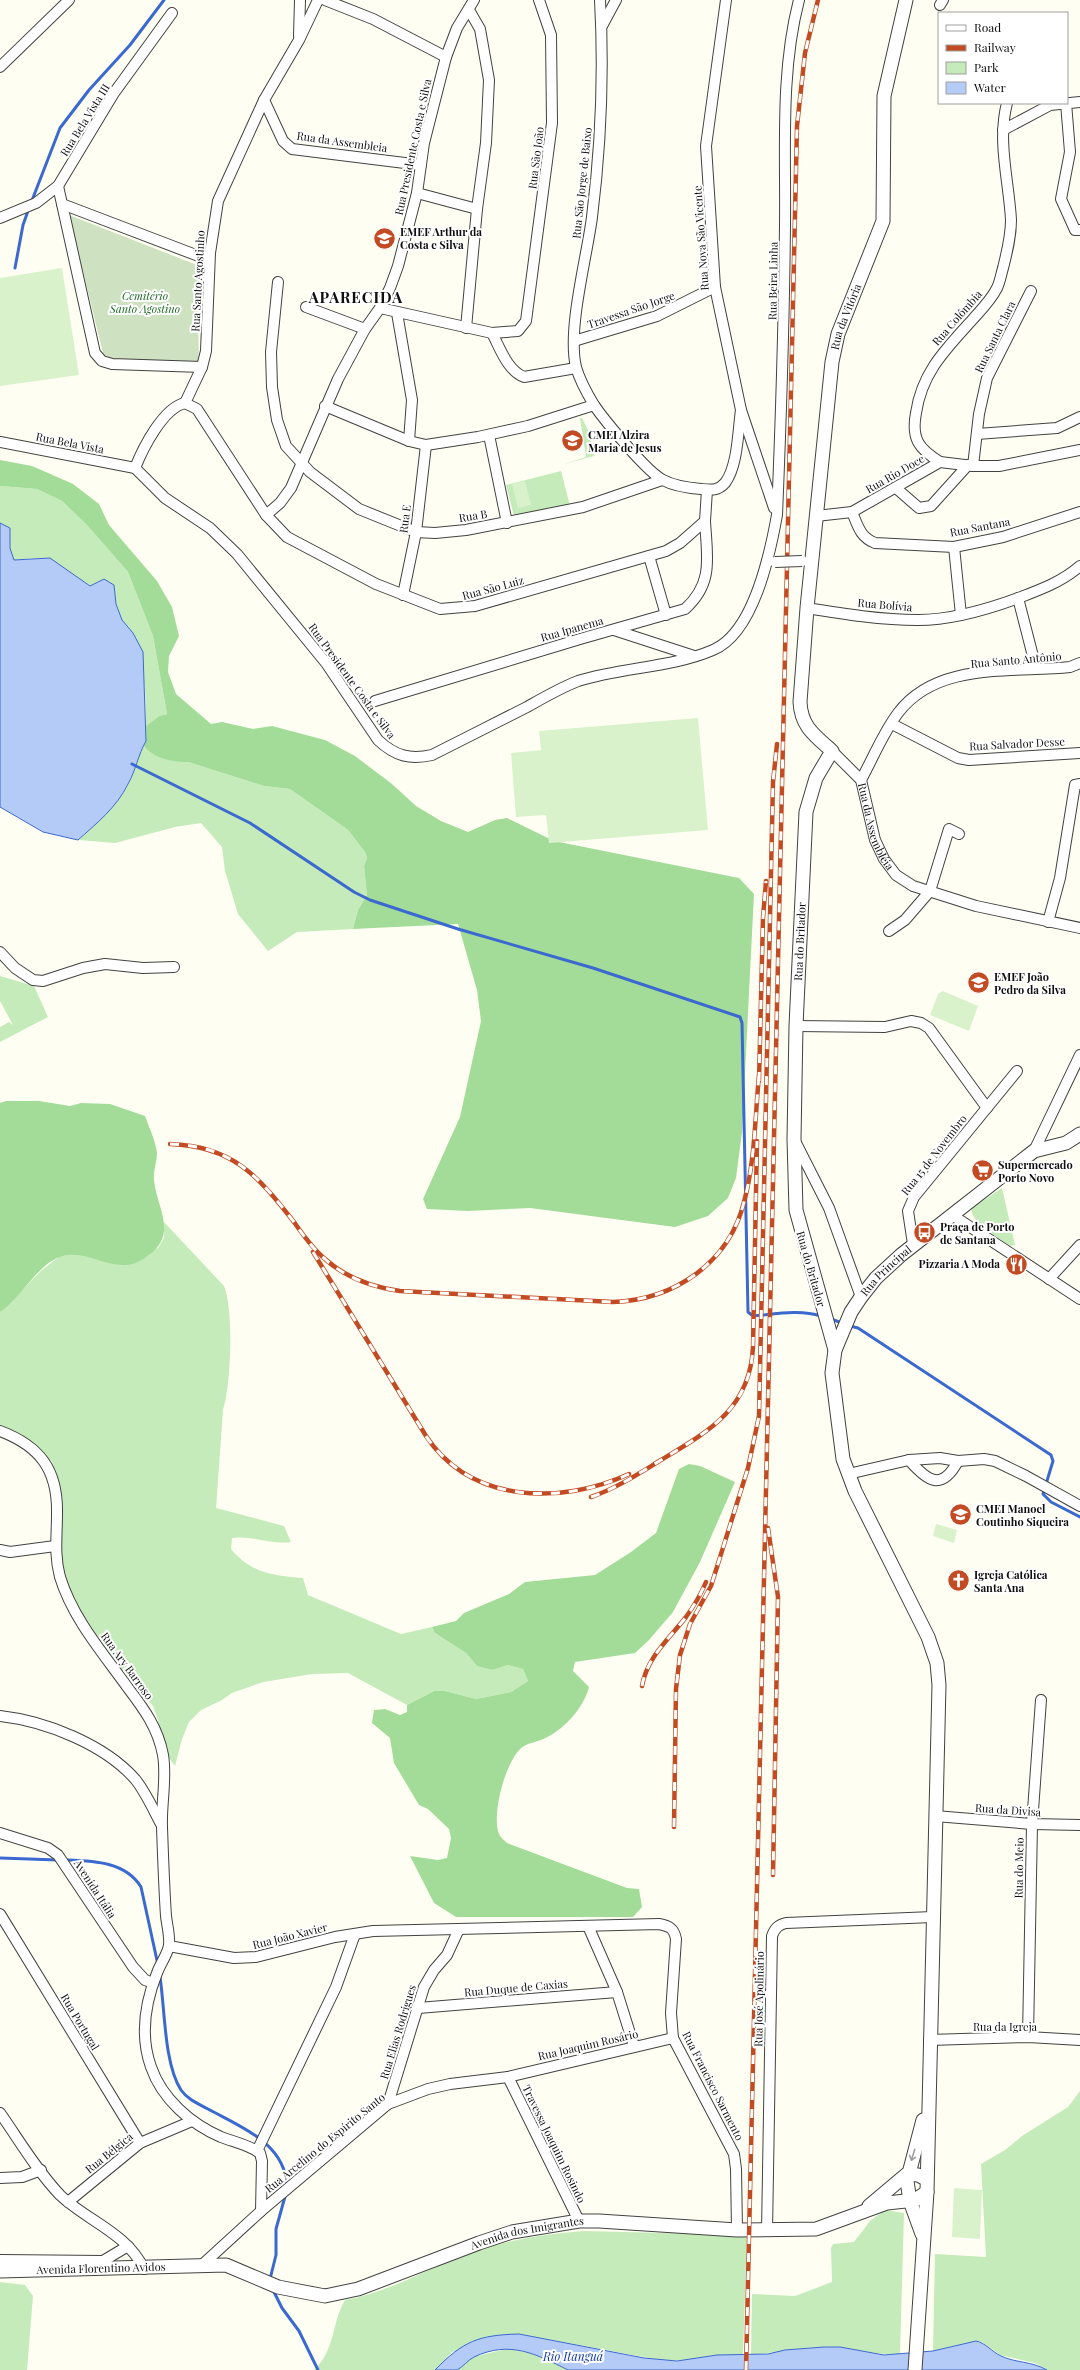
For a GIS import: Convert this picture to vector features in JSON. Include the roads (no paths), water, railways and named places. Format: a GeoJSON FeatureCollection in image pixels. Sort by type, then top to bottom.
{"type":"FeatureCollection","features":[{"type":"Feature","properties":{"kind":"street"},"geometry":{"type":"LineString","coordinates":[[0,67],[70,0]]}},
{"type":"Feature","properties":{"kind":"street"},"geometry":{"type":"LineString","coordinates":[[299,40],[300,0]]}},
{"type":"Feature","properties":{"kind":"street","name":"Rua Santo Agostinho"},"geometry":{"type":"LineString","coordinates":[[186,403],[202,367],[206,352],[209,260],[218,201],[264,100],[299,40],[318,0]]}},
{"type":"Feature","properties":{"kind":"street"},"geometry":{"type":"LineString","coordinates":[[325,0],[373,20],[446,57]]}},
{"type":"Feature","properties":{"kind":"street","name":"Rua Presidente Costa e Silva"},"geometry":{"type":"LineString","coordinates":[[266,514],[280,503],[291,488],[303,463],[325,406],[365,329],[380,308],[398,266],[417,193],[420,165],[434,101],[446,57],[457,28],[474,0]]}},
{"type":"Feature","properties":{"kind":"street","name":"Rua São João"},"geometry":{"type":"LineString","coordinates":[[492,333],[518,331],[526,321],[552,123],[551,35],[540,0]]}},
{"type":"Feature","properties":{"kind":"street","name":"Rua São Jorge de Baixo"},"geometry":{"type":"LineString","coordinates":[[576,368],[574,341],[575,321],[592,216],[600,133],[602,26],[600,0]]}},
{"type":"Feature","properties":{"kind":"street"},"geometry":{"type":"LineString","coordinates":[[602,26],[616,0]]}},
{"type":"Feature","properties":{"kind":"street","name":"Rua Nova São Vicente"},"geometry":{"type":"LineString","coordinates":[[726,0],[706,146],[715,287],[741,410],[777,515]]}},
{"type":"Feature","properties":{"kind":"street","name":"Rua Beira Linha"},"geometry":{"type":"LineString","coordinates":[[771,562],[777,515],[784,328],[787,70],[792,26],[799,0]]}},
{"type":"Feature","properties":{"kind":"street","name":"Rua da Vitória"},"geometry":{"type":"LineString","coordinates":[[807,560],[816,516],[833,355],[848,305],[883,221],[884,96],[906,0]]}},
{"type":"Feature","properties":{"kind":"street"},"geometry":{"type":"LineString","coordinates":[[466,328],[477,209],[486,143],[489,80],[480,29],[469,10]]}},
{"type":"Feature","properties":{"kind":"street","name":"Rua Bela Vista III"},"geometry":{"type":"LineString","coordinates":[[0,218],[36,203],[58,186],[114,94],[172,13]]}},
{"type":"Feature","properties":{"kind":"street","name":"Rua da Assembleia"},"geometry":{"type":"LineString","coordinates":[[264,100],[283,141],[292,149],[420,165]]}},
{"type":"Feature","properties":{"kind":"street"},"geometry":{"type":"LineString","coordinates":[[1068,103],[1080,102]]}},
{"type":"Feature","properties":{"kind":"street","name":"Rua Colômbia"},"geometry":{"type":"LineString","coordinates":[[940,462],[923,452],[913,427],[919,393],[943,351],[987,304],[997,288],[1008,249],[1010,228],[1003,161],[1003,130],[1007,104]]}},
{"type":"Feature","properties":{"kind":"street"},"geometry":{"type":"LineString","coordinates":[[1003,130],[1050,105],[1058,104]]}},
{"type":"Feature","properties":{"kind":"street"},"geometry":{"type":"LineString","coordinates":[[1066,104],[1070,152],[1061,198],[1078,230]]}},
{"type":"Feature","properties":{"kind":"street"},"geometry":{"type":"LineString","coordinates":[[58,186],[95,353],[102,360],[112,364],[202,367]]}},
{"type":"Feature","properties":{"kind":"street"},"geometry":{"type":"LineString","coordinates":[[417,193],[477,209]]}},
{"type":"Feature","properties":{"kind":"street"},"geometry":{"type":"LineString","coordinates":[[62,204],[209,260]]}},
{"type":"Feature","properties":{"kind":"street","name":"Rua B"},"geometry":{"type":"LineString","coordinates":[[278,282],[271,352],[272,387],[277,420],[286,446],[333,491],[359,509],[416,532],[458,531],[583,508],[662,480]]}},
{"type":"Feature","properties":{"kind":"street","name":"Travessa São Jorge"},"geometry":{"type":"LineString","coordinates":[[574,341],[657,316],[715,287]]}},
{"type":"Feature","properties":{"kind":"street","name":"Rua Santa Clara"},"geometry":{"type":"LineString","coordinates":[[970,466],[987,378],[1030,291]]}},
{"type":"Feature","properties":{"kind":"street"},"geometry":{"type":"LineString","coordinates":[[306,306],[365,329]]}},
{"type":"Feature","properties":{"kind":"street"},"geometry":{"type":"LineString","coordinates":[[380,308],[492,333],[511,368],[524,377],[576,368],[594,405],[649,470],[662,480],[675,484],[707,490],[717,490],[724,483],[732,470],[741,410]]}},
{"type":"Feature","properties":{"kind":"street"},"geometry":{"type":"LineString","coordinates":[[397,313],[412,400],[409,441]]}},
{"type":"Feature","properties":{"kind":"street"},"geometry":{"type":"LineString","coordinates":[[135,468],[149,437],[174,408],[186,403],[197,408],[266,514]]}},
{"type":"Feature","properties":{"kind":"street"},"geometry":{"type":"LineString","coordinates":[[325,406],[409,441],[426,445],[489,435],[528,426],[594,405]]}},
{"type":"Feature","properties":{"kind":"street"},"geometry":{"type":"LineString","coordinates":[[977,434],[1058,428],[1080,417]]}},
{"type":"Feature","properties":{"kind":"street"},"geometry":{"type":"LineString","coordinates":[[489,435],[507,523]]}},
{"type":"Feature","properties":{"kind":"street","name":"Rua Bela Vista"},"geometry":{"type":"LineString","coordinates":[[0,442],[135,468]]}},
{"type":"Feature","properties":{"kind":"street","name":"Rua E"},"geometry":{"type":"LineString","coordinates":[[403,595],[416,532],[426,445]]}},
{"type":"Feature","properties":{"kind":"street","name":"Rua Rio Doce"},"geometry":{"type":"LineString","coordinates":[[816,516],[852,512],[940,462],[970,466],[999,466],[1080,450]]}},
{"type":"Feature","properties":{"kind":"street"},"geometry":{"type":"LineString","coordinates":[[896,488],[919,508],[931,506],[970,466]]}},
{"type":"Feature","properties":{"kind":"street","name":"Rua Presidente Costa e Silva"},"geometry":{"type":"LineString","coordinates":[[135,468],[165,498],[210,528],[237,554],[326,663],[378,740],[388,750],[404,757],[417,758],[432,755],[578,682],[695,656],[715,650],[733,637],[745,620],[771,562]]}},
{"type":"Feature","properties":{"kind":"street"},"geometry":{"type":"LineString","coordinates":[[706,521],[707,490]]}},
{"type":"Feature","properties":{"kind":"street","name":"Rua Santana"},"geometry":{"type":"LineString","coordinates":[[852,512],[862,535],[867,540],[875,543],[954,546],[1003,537],[1080,512]]}},
{"type":"Feature","properties":{"kind":"street","name":"Rua São Luiz"},"geometry":{"type":"LineString","coordinates":[[266,514],[287,537],[297,544],[403,595],[440,609],[455,610],[475,606],[666,551],[680,543],[706,521]]}},
{"type":"Feature","properties":{"kind":"street","name":"Rua Ipanema"},"geometry":{"type":"LineString","coordinates":[[375,702],[580,638],[614,630],[685,609],[698,598],[702,588],[706,571],[706,521]]}},
{"type":"Feature","properties":{"kind":"street"},"geometry":{"type":"LineString","coordinates":[[954,546],[961,615]]}},
{"type":"Feature","properties":{"kind":"street"},"geometry":{"type":"LineString","coordinates":[[649,556],[666,615]]}},
{"type":"Feature","properties":{"kind":"street"},"geometry":{"type":"LineString","coordinates":[[771,562],[807,560]]}},
{"type":"Feature","properties":{"kind":"street","name":"Rua da Assembléia"},"geometry":{"type":"LineString","coordinates":[[807,560],[807,608],[800,716],[804,724],[861,780],[874,840],[884,859],[896,875],[913,886],[976,906],[1080,928]]}},
{"type":"Feature","properties":{"kind":"street","name":"Rua Bolívia"},"geometry":{"type":"LineString","coordinates":[[807,608],[868,617],[919,620],[961,615],[1043,589],[1071,574],[1080,566]]}},
{"type":"Feature","properties":{"kind":"street"},"geometry":{"type":"LineString","coordinates":[[1018,598],[1036,668]]}},
{"type":"Feature","properties":{"kind":"street"},"geometry":{"type":"LineString","coordinates":[[614,630],[695,656]]}},
{"type":"Feature","properties":{"kind":"street","name":"Rua Santo Antônio"},"geometry":{"type":"LineString","coordinates":[[861,780],[892,724],[911,700],[933,685],[954,678],[1036,668],[1070,667],[1080,663]]}},
{"type":"Feature","properties":{"kind":"street","name":"Rua Salvador Desse"},"geometry":{"type":"LineString","coordinates":[[892,724],[958,758],[969,760],[1080,752]]}},
{"type":"Feature","properties":{"kind":"street","name":"Rua do Britador"},"geometry":{"type":"LineString","coordinates":[[832,751],[814,785],[806,812],[796,1026],[794,1139],[796,1210],[799,1228],[835,1350]]}},
{"type":"Feature","properties":{"kind":"street"},"geometry":{"type":"LineString","coordinates":[[1048,922],[1060,878],[1075,785],[1080,784]]}},
{"type":"Feature","properties":{"kind":"street"},"geometry":{"type":"LineString","coordinates":[[889,931],[905,920],[930,891],[949,829],[959,834]]}},
{"type":"Feature","properties":{"kind":"street"},"geometry":{"type":"LineString","coordinates":[[0,952],[15,968],[34,980],[43,981],[83,968],[105,964],[144,968],[174,967]]}},
{"type":"Feature","properties":{"kind":"street"},"geometry":{"type":"LineString","coordinates":[[796,1026],[885,1027],[912,1021],[921,1023],[929,1028],[987,1108]]}},
{"type":"Feature","properties":{"kind":"street"},"geometry":{"type":"LineString","coordinates":[[1034,1151],[1080,1055]]}},
{"type":"Feature","properties":{"kind":"street","name":"Rua 15 de Novembro"},"geometry":{"type":"LineString","coordinates":[[913,1244],[908,1218],[910,1204],[949,1152],[1017,1071]]}},
{"type":"Feature","properties":{"kind":"street","name":"Rua Principal"},"geometry":{"type":"LineString","coordinates":[[835,1350],[844,1327],[861,1297],[876,1278],[913,1244],[1034,1151],[1066,1142],[1080,1134]]}},
{"type":"Feature","properties":{"kind":"street","name":"Rua do Britador"},"geometry":{"type":"LineString","coordinates":[[794,1139],[829,1208],[861,1297]]}},
{"type":"Feature","properties":{"kind":"street"},"geometry":{"type":"LineString","coordinates":[[952,1215],[1080,1299]]}},
{"type":"Feature","properties":{"kind":"street"},"geometry":{"type":"LineString","coordinates":[[1049,1279],[1080,1245]]}},
{"type":"Feature","properties":{"kind":"street"},"geometry":{"type":"LineString","coordinates":[[835,1350],[832,1373],[838,1434],[848,1474],[928,1637],[937,1664],[939,1685],[926,2192],[915,2370]]}},
{"type":"Feature","properties":{"kind":"street","name":"Rua Ary Barroso"},"geometry":{"type":"LineString","coordinates":[[0,1431],[28,1445],[42,1456],[50,1470],[55,1485],[58,1513],[55,1546],[59,1574],[67,1599],[74,1612],[150,1718],[156,1729],[165,1770],[161,1824],[169,1946]]}},
{"type":"Feature","properties":{"kind":"street"},"geometry":{"type":"LineString","coordinates":[[848,1474],[909,1460],[940,1458],[958,1461],[984,1459],[995,1462],[1080,1506]]}},
{"type":"Feature","properties":{"kind":"street"},"geometry":{"type":"LineString","coordinates":[[909,1460],[923,1476],[940,1479],[951,1474],[958,1461]]}},
{"type":"Feature","properties":{"kind":"street"},"geometry":{"type":"LineString","coordinates":[[0,1550],[10,1552],[55,1546]]}},
{"type":"Feature","properties":{"kind":"street","name":"Rua do Meio"},"geometry":{"type":"LineString","coordinates":[[1028,2038],[1032,1824],[1041,1700]]}},
{"type":"Feature","properties":{"kind":"street"},"geometry":{"type":"LineString","coordinates":[[0,1716],[34,1722],[53,1728],[118,1763],[135,1779],[161,1824]]}},
{"type":"Feature","properties":{"kind":"street","name":"Rua da Divisa"},"geometry":{"type":"LineString","coordinates":[[935,1816],[1032,1824],[1080,1825]]}},
{"type":"Feature","properties":{"kind":"street","name":"Avenida Itália"},"geometry":{"type":"LineString","coordinates":[[0,1833],[48,1848],[58,1855],[132,1967],[145,1980],[153,1983]]}},
{"type":"Feature","properties":{"kind":"street","name":"Rua Portugal"},"geometry":{"type":"LineString","coordinates":[[0,1914],[140,2143]]}},
{"type":"Feature","properties":{"kind":"street","name":"Rua José Apolinário"},"geometry":{"type":"LineString","coordinates":[[768,2231],[772,1944],[775,1929],[780,1924],[786,1923],[933,1917]]}},
{"type":"Feature","properties":{"kind":"street","name":"Rua Francisco Sarmento"},"geometry":{"type":"LineString","coordinates":[[459,1929],[659,1924],[669,1926],[674,1932],[676,1938],[671,2025],[673,2038],[734,2154],[736,2169],[737,2230]]}},
{"type":"Feature","properties":{"kind":"street"},"geometry":{"type":"LineString","coordinates":[[588,1926],[617,1992],[634,2046]]}},
{"type":"Feature","properties":{"kind":"street","name":"Rua João Xavier"},"geometry":{"type":"LineString","coordinates":[[169,1946],[234,1958],[256,1957],[335,1937],[356,1934],[459,1929]]}},
{"type":"Feature","properties":{"kind":"street","name":"Rua Elias Rodrigues"},"geometry":{"type":"LineString","coordinates":[[388,2104],[428,1978],[447,1955],[459,1929]]}},
{"type":"Feature","properties":{"kind":"street"},"geometry":{"type":"LineString","coordinates":[[257,2151],[336,1987],[356,1934]]}},
{"type":"Feature","properties":{"kind":"street"},"geometry":{"type":"LineString","coordinates":[[169,1946],[153,1983],[146,2006],[144,2024],[149,2061],[163,2092],[192,2121],[204,2129],[260,2153],[262,2161],[261,2211]]}},
{"type":"Feature","properties":{"kind":"street","name":"Rua Duque de Caxias"},"geometry":{"type":"LineString","coordinates":[[418,2008],[617,1992]]}},
{"type":"Feature","properties":{"kind":"street","name":"Rua Joaquim Rosário"},"geometry":{"type":"LineString","coordinates":[[508,2077],[673,2038]]}},
{"type":"Feature","properties":{"kind":"street","name":"Rua da Igreja"},"geometry":{"type":"LineString","coordinates":[[929,2040],[1028,2038],[1080,2040]]}},
{"type":"Feature","properties":{"kind":"street","name":"Rua Arcelino do Espírito Santo"},"geometry":{"type":"LineString","coordinates":[[202,2265],[261,2211],[388,2104],[428,2089],[450,2084],[508,2077]]}},
{"type":"Feature","properties":{"kind":"street","name":"Travessa Joaquim Rosindo"},"geometry":{"type":"LineString","coordinates":[[508,2077],[579,2221]]}},
{"type":"Feature","properties":{"kind":"street"},"geometry":{"type":"LineString","coordinates":[[924,2240],[910,2201],[907,2174],[928,2104]]}},
{"type":"Feature","properties":{"kind":"street"},"geometry":{"type":"LineString","coordinates":[[0,2113],[54,2189],[68,2202],[128,2246],[144,2269]]}},
{"type":"Feature","properties":{"kind":"street","name":"Rua Bélgica"},"geometry":{"type":"LineString","coordinates":[[68,2202],[140,2143],[192,2121]]}},
{"type":"Feature","properties":{"kind":"street"},"geometry":{"type":"LineString","coordinates":[[0,2178],[22,2177],[41,2170]]}},
{"type":"Feature","properties":{"kind":"street"},"geometry":{"type":"LineString","coordinates":[[907,2174],[918,2175],[926,2179]]}},
{"type":"Feature","properties":{"kind":"street","name":"Avenida dos Imigrantes"},"geometry":{"type":"LineString","coordinates":[[863,2211],[907,2174]]}},
{"type":"Feature","properties":{"kind":"street","name":"Avenida dos Imigrantes"},"geometry":{"type":"LineString","coordinates":[[202,2265],[226,2266],[292,2291],[325,2296],[336,2295],[358,2289],[493,2238],[579,2221],[622,2221],[737,2230],[768,2231],[816,2229],[837,2223],[863,2211],[897,2201],[919,2199],[926,2192]]}},
{"type":"Feature","properties":{"kind":"street"},"geometry":{"type":"LineString","coordinates":[[0,2260],[103,2260],[128,2246]]}},
{"type":"Feature","properties":{"kind":"street","name":"Avenida Florentino Avidos"},"geometry":{"type":"LineString","coordinates":[[0,2271],[144,2269],[202,2265]]}},
{"type":"Feature","properties":{"kind":"water"},"geometry":{"type":"Polygon","coordinates":[[[0,523],[10,528],[10,548],[14,560],[50,558],[90,586],[104,579],[114,585],[116,604],[122,620],[133,633],[143,652],[146,741],[131,779],[118,800],[106,815],[78,840],[43,832],[0,807],[0,523]]]}},
{"type":"Feature","properties":{"kind":"water","name":"Rio Itanguá"},"geometry":{"type":"Polygon","coordinates":[[[519,2334],[644,2358],[677,2361],[717,2355],[768,2354],[785,2350],[824,2347],[840,2347],[884,2355],[933,2351],[976,2341],[1001,2356],[1035,2365],[1047,2370],[568,2370],[534,2354],[511,2349],[487,2352],[474,2357],[457,2370],[435,2370],[454,2352],[472,2342],[493,2336],[519,2334]]]}},
{"type":"Feature","properties":{"kind":"waterway"},"geometry":{"type":"LineString","coordinates":[[31,203],[60,128],[89,90],[130,45],[164,0]]}},
{"type":"Feature","properties":{"kind":"waterway"},"geometry":{"type":"LineString","coordinates":[[15,268],[23,225],[29,208]]}},
{"type":"Feature","properties":{"kind":"waterway"},"geometry":{"type":"LineString","coordinates":[[132,764],[250,823],[354,892],[370,900],[458,929],[593,968],[740,1017],[742,1023],[748,1312],[753,1316],[796,1312],[821,1316]]}},
{"type":"Feature","properties":{"kind":"waterway"},"geometry":{"type":"LineString","coordinates":[[831,1319],[842,1323]]}},
{"type":"Feature","properties":{"kind":"waterway"},"geometry":{"type":"LineString","coordinates":[[850,1326],[858,1328],[1051,1455],[1053,1461],[1043,1494],[1051,1502],[1080,1517]]}},
{"type":"Feature","properties":{"kind":"waterway"},"geometry":{"type":"LineString","coordinates":[[0,1858],[58,1860]]}},
{"type":"Feature","properties":{"kind":"waterway"},"geometry":{"type":"LineString","coordinates":[[64,1860],[107,1864],[117,1867],[134,1878],[141,1887],[158,1965]]}},
{"type":"Feature","properties":{"kind":"waterway"},"geometry":{"type":"LineString","coordinates":[[160,1977],[168,2051],[175,2079],[181,2090],[194,2101],[247,2130],[270,2147],[278,2158],[284,2171],[287,2186]]}},
{"type":"Feature","properties":{"kind":"waterway"},"geometry":{"type":"LineString","coordinates":[[270,2279],[276,2255],[276,2229],[286,2193]]}},
{"type":"Feature","properties":{"kind":"waterway"},"geometry":{"type":"LineString","coordinates":[[272,2288],[282,2308],[299,2331],[318,2370]]}},
{"type":"Feature","properties":{"kind":"railway"},"geometry":{"type":"LineString","coordinates":[[746,2370],[797,126],[805,53],[818,0]]}},
{"type":"Feature","properties":{"kind":"railway"},"geometry":{"type":"LineString","coordinates":[[674,1827],[676,1689],[680,1655],[690,1624],[711,1586],[748,1468],[759,1416],[773,782],[777,744]]}},
{"type":"Feature","properties":{"kind":"railway"},"geometry":{"type":"LineString","coordinates":[[759,1081],[763,918],[766,881]]}},
{"type":"Feature","properties":{"kind":"railway"},"geometry":{"type":"LineString","coordinates":[[170,1144],[192,1146],[211,1151],[227,1157],[242,1166],[268,1191],[294,1222],[308,1242],[321,1255],[333,1266],[360,1281],[379,1287],[400,1291],[613,1302],[636,1300],[677,1286],[696,1274],[712,1260],[726,1243],[737,1224],[748,1187],[754,1139],[759,1075]]}},
{"type":"Feature","properties":{"kind":"railway"},"geometry":{"type":"LineString","coordinates":[[591,1497],[627,1480],[695,1439],[724,1416],[744,1387],[750,1368],[753,1347],[757,1141]]}},
{"type":"Feature","properties":{"kind":"railway"},"geometry":{"type":"LineString","coordinates":[[313,1252],[426,1436],[445,1458],[467,1475],[492,1486],[519,1492],[547,1494],[575,1491],[603,1484],[629,1474]]}},
{"type":"Feature","properties":{"kind":"railway"},"geometry":{"type":"LineString","coordinates":[[768,1528],[778,1597],[773,1875]]}},
{"type":"Feature","properties":{"kind":"railway"},"geometry":{"type":"LineString","coordinates":[[642,1686],[654,1657],[689,1613],[706,1582]]}},
{"type":"Feature","properties":{"kind":"place","name":"EMEF Arthur da Costa e Silva"},"geometry":{"type":"Point","coordinates":[385,238]}},
{"type":"Feature","properties":{"kind":"place","name":"CMEI Alzira Maria de Jesus"},"geometry":{"type":"Point","coordinates":[572,441]}},
{"type":"Feature","properties":{"kind":"place","name":"EMEF João Pedro da Silva"},"geometry":{"type":"Point","coordinates":[978,983]}},
{"type":"Feature","properties":{"kind":"place","name":"Supermercado Porto Novo"},"geometry":{"type":"Point","coordinates":[982,1171]}},
{"type":"Feature","properties":{"kind":"place","name":"Praça de Porto de Santana"},"geometry":{"type":"Point","coordinates":[925,1233]}},
{"type":"Feature","properties":{"kind":"place","name":"Pizzaria A Moda"},"geometry":{"type":"Point","coordinates":[1016,1264]}},
{"type":"Feature","properties":{"kind":"place","name":"CMEI Manoel Coutinho Siqueira"},"geometry":{"type":"Point","coordinates":[960,1515]}},
{"type":"Feature","properties":{"kind":"place","name":"Igreja Católica Santa Ana"},"geometry":{"type":"Point","coordinates":[958,1581]}},
{"type":"Feature","properties":{"kind":"district","name":"APARECIDA"},"geometry":{"type":"Point","coordinates":[356,298]}},
{"type":"Feature","properties":{"kind":"park label","name":"Cemitério Santo Agostino"},"geometry":{"type":"Point","coordinates":[145,302]}}]}
